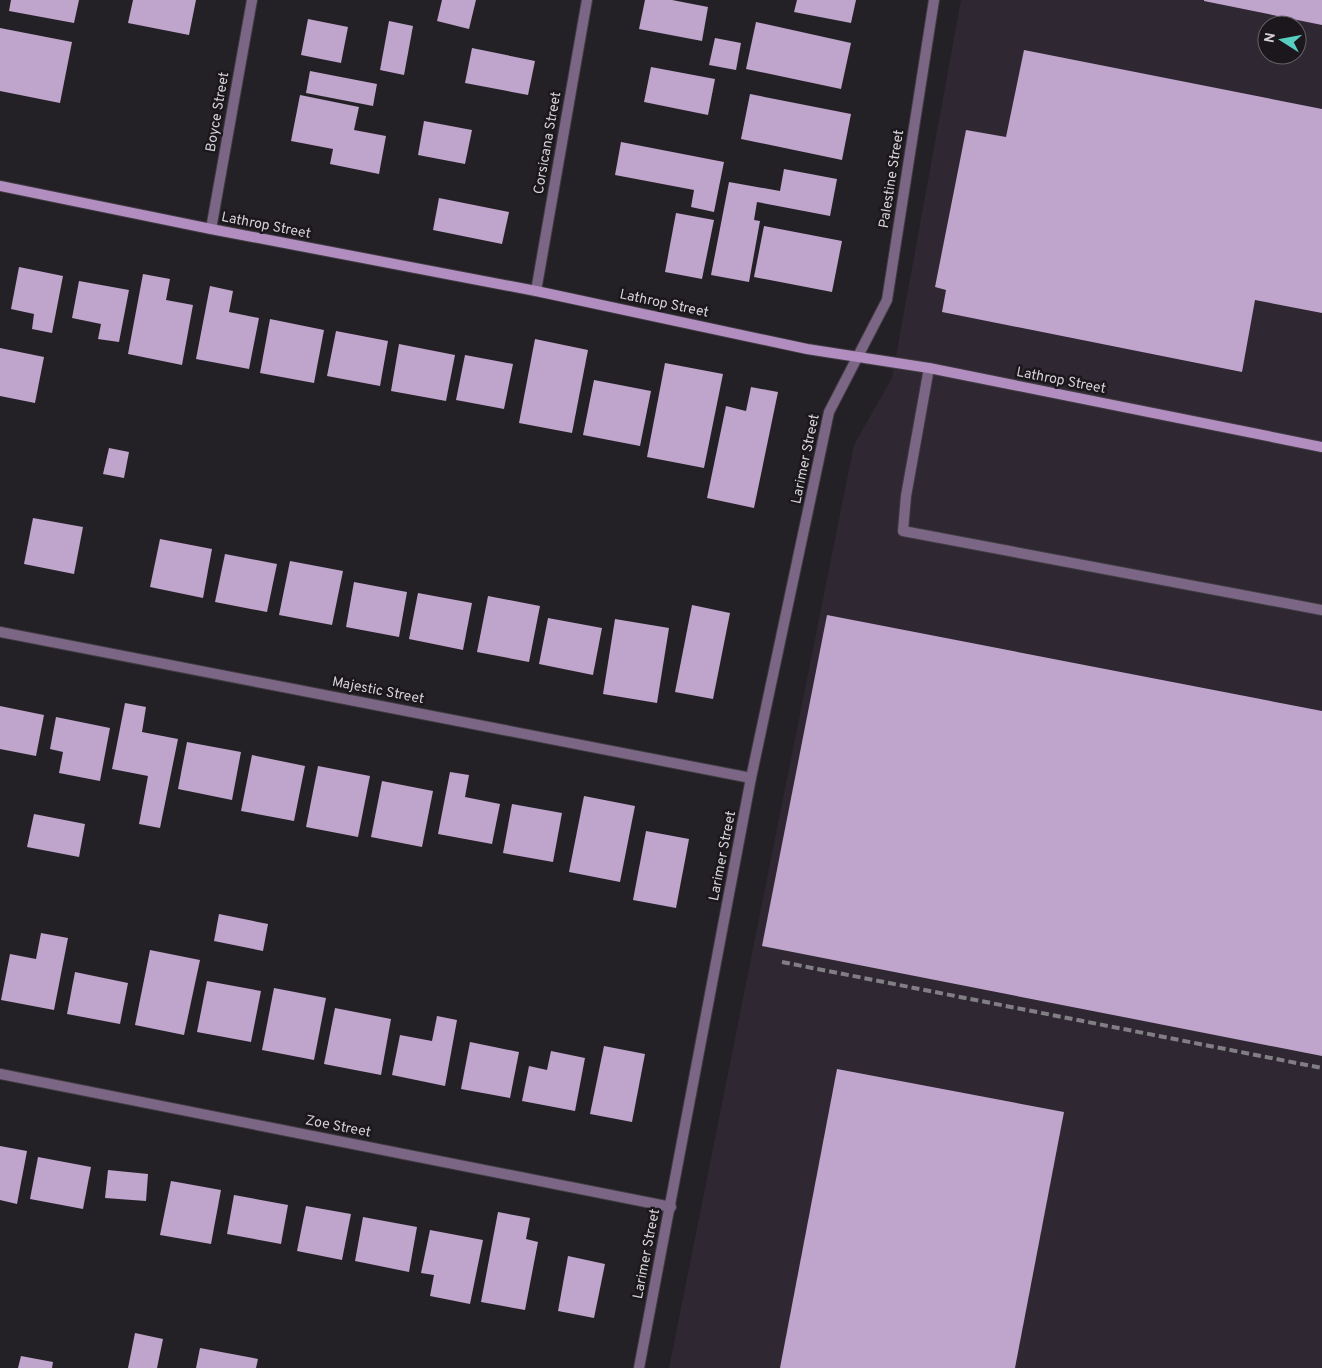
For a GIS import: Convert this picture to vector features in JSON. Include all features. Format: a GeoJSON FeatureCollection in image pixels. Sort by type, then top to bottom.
{"type":"FeatureCollection","features":[{"type":"Feature","properties":{"kind":"street","name":"Boyce Street"},"geometry":{"type":"LineString","coordinates":[[211,229],[252,0]]}},
{"type":"Feature","properties":{"kind":"street","name":"Corsicana Street"},"geometry":{"type":"LineString","coordinates":[[536,291],[587,0]]}},
{"type":"Feature","properties":{"kind":"street","name":"Palestine Street"},"geometry":{"type":"LineString","coordinates":[[858,356],[886,300],[934,0]]}},
{"type":"Feature","properties":{"kind":"street","name":"Lathrop Street"},"geometry":{"type":"LineString","coordinates":[[0,186],[211,229],[536,291],[807,349],[929,368],[1322,447]]}},
{"type":"Feature","properties":{"kind":"street","name":"Larimer Street"},"geometry":{"type":"LineString","coordinates":[[639,1368],[751,778],[830,412],[858,356]]}},
{"type":"Feature","properties":{"kind":"street"},"geometry":{"type":"LineString","coordinates":[[929,368],[906,496],[902,531],[1322,610]]}},
{"type":"Feature","properties":{"kind":"street","name":"Majestic Street"},"geometry":{"type":"LineString","coordinates":[[0,632],[751,778]]}},
{"type":"Feature","properties":{"kind":"street","name":"Zoe Street"},"geometry":{"type":"LineString","coordinates":[[0,1074],[670,1207]]}},
{"type":"Feature","properties":{"kind":"shaded area"},"geometry":{"type":"Polygon","coordinates":[[[961,0],[1322,0],[1322,1368],[669,1368],[854,445],[892,378],[961,0]]]}},
{"type":"Feature","properties":{"kind":"building"},"geometry":{"type":"Polygon","coordinates":[[[11,0],[79,0],[74,23],[9,11],[11,0]]]}},
{"type":"Feature","properties":{"kind":"building"},"geometry":{"type":"Polygon","coordinates":[[[133,0],[196,0],[189,35],[128,23],[133,0]]]}},
{"type":"Feature","properties":{"kind":"building"},"geometry":{"type":"Polygon","coordinates":[[[442,0],[476,0],[469,29],[437,21],[442,0]]]}},
{"type":"Feature","properties":{"kind":"building"},"geometry":{"type":"Polygon","coordinates":[[[645,0],[672,0],[708,7],[702,41],[639,29],[645,0]]]}},
{"type":"Feature","properties":{"kind":"building"},"geometry":{"type":"Polygon","coordinates":[[[797,0],[856,0],[851,23],[794,12],[797,0]]]}},
{"type":"Feature","properties":{"kind":"building"},"geometry":{"type":"Polygon","coordinates":[[[1322,0],[1322,25],[1307,22],[1307,15],[1273,15],[1204,1],[1322,0]]]}},
{"type":"Feature","properties":{"kind":"building"},"geometry":{"type":"Polygon","coordinates":[[[308,19],[348,27],[341,63],[301,55],[308,19]]]}},
{"type":"Feature","properties":{"kind":"building"},"geometry":{"type":"Polygon","coordinates":[[[389,21],[413,26],[404,75],[380,70],[389,21]]]}},
{"type":"Feature","properties":{"kind":"building"},"geometry":{"type":"Polygon","coordinates":[[[756,22],[851,43],[841,89],[746,69],[756,22]]]}},
{"type":"Feature","properties":{"kind":"building"},"geometry":{"type":"Polygon","coordinates":[[[0,28],[72,42],[60,103],[0,91],[0,28]]]}},
{"type":"Feature","properties":{"kind":"building"},"geometry":{"type":"Polygon","coordinates":[[[715,38],[741,43],[736,70],[709,65],[715,38]]]}},
{"type":"Feature","properties":{"kind":"building"},"geometry":{"type":"Polygon","coordinates":[[[472,48],[535,61],[528,95],[465,83],[472,48]]]}},
{"type":"Feature","properties":{"kind":"building"},"geometry":{"type":"Polygon","coordinates":[[[1024,50],[1322,109],[1322,313],[1255,300],[1242,372],[942,312],[946,290],[935,287],[966,130],[1006,137],[1024,50]]]}},
{"type":"Feature","properties":{"kind":"building"},"geometry":{"type":"Polygon","coordinates":[[[651,67],[715,79],[708,115],[644,102],[651,67]]]}},
{"type":"Feature","properties":{"kind":"building"},"geometry":{"type":"Polygon","coordinates":[[[310,71],[377,84],[373,106],[306,93],[310,71]]]}},
{"type":"Feature","properties":{"kind":"building"},"geometry":{"type":"Polygon","coordinates":[[[750,94],[851,114],[842,160],[741,139],[750,94]]]}},
{"type":"Feature","properties":{"kind":"building"},"geometry":{"type":"Polygon","coordinates":[[[300,95],[359,107],[354,130],[386,136],[379,174],[330,164],[333,149],[291,141],[300,95]]]}},
{"type":"Feature","properties":{"kind":"building"},"geometry":{"type":"Polygon","coordinates":[[[424,121],[472,130],[465,164],[418,155],[424,121]]]}},
{"type":"Feature","properties":{"kind":"building"},"geometry":{"type":"Polygon","coordinates":[[[621,142],[724,162],[714,212],[691,207],[694,190],[615,175],[621,142]]]}},
{"type":"Feature","properties":{"kind":"building"},"geometry":{"type":"Polygon","coordinates":[[[784,169],[837,179],[830,216],[757,202],[754,220],[760,221],[749,282],[711,275],[729,182],[780,191],[784,169]]]}},
{"type":"Feature","properties":{"kind":"building"},"geometry":{"type":"Polygon","coordinates":[[[439,198],[509,212],[502,244],[433,230],[439,198]]]}},
{"type":"Feature","properties":{"kind":"building"},"geometry":{"type":"Polygon","coordinates":[[[676,213],[714,220],[702,279],[665,272],[676,213]]]}},
{"type":"Feature","properties":{"kind":"building"},"geometry":{"type":"Polygon","coordinates":[[[764,226],[842,241],[832,292],[754,277],[764,226]]]}},
{"type":"Feature","properties":{"kind":"building"},"geometry":{"type":"Polygon","coordinates":[[[19,267],[63,276],[52,333],[32,329],[34,314],[11,309],[19,267]]]}},
{"type":"Feature","properties":{"kind":"building"},"geometry":{"type":"Polygon","coordinates":[[[143,274],[170,279],[166,300],[193,305],[182,365],[128,354],[143,274]]]}},
{"type":"Feature","properties":{"kind":"building"},"geometry":{"type":"Polygon","coordinates":[[[79,281],[129,290],[119,342],[98,339],[101,324],[72,318],[79,281]]]}},
{"type":"Feature","properties":{"kind":"building"},"geometry":{"type":"Polygon","coordinates":[[[210,286],[233,291],[229,312],[259,318],[249,369],[196,359],[210,286]]]}},
{"type":"Feature","properties":{"kind":"building"},"geometry":{"type":"Polygon","coordinates":[[[270,319],[324,330],[314,383],[260,373],[270,319]]]}},
{"type":"Feature","properties":{"kind":"building"},"geometry":{"type":"Polygon","coordinates":[[[336,331],[388,341],[380,386],[327,376],[336,331]]]}},
{"type":"Feature","properties":{"kind":"building"},"geometry":{"type":"Polygon","coordinates":[[[535,339],[588,350],[572,433],[519,423],[535,339]]]}},
{"type":"Feature","properties":{"kind":"building"},"geometry":{"type":"Polygon","coordinates":[[[399,344],[455,355],[446,401],[391,391],[399,344]]]}},
{"type":"Feature","properties":{"kind":"building"},"geometry":{"type":"Polygon","coordinates":[[[0,348],[44,357],[35,403],[0,396],[0,348]]]}},
{"type":"Feature","properties":{"kind":"building"},"geometry":{"type":"Polygon","coordinates":[[[465,355],[513,364],[504,409],[456,400],[465,355]]]}},
{"type":"Feature","properties":{"kind":"building"},"geometry":{"type":"Polygon","coordinates":[[[665,363],[723,374],[704,468],[647,457],[665,363]]]}},
{"type":"Feature","properties":{"kind":"building"},"geometry":{"type":"Polygon","coordinates":[[[594,380],[651,391],[640,446],[583,435],[594,380]]]}},
{"type":"Feature","properties":{"kind":"building"},"geometry":{"type":"Polygon","coordinates":[[[751,387],[778,392],[754,508],[707,498],[726,406],[746,411],[751,387]]]}},
{"type":"Feature","properties":{"kind":"building"},"geometry":{"type":"Polygon","coordinates":[[[109,448],[129,452],[124,478],[103,474],[109,448]]]}},
{"type":"Feature","properties":{"kind":"building"},"geometry":{"type":"Polygon","coordinates":[[[33,518],[83,527],[74,574],[24,564],[33,518]]]}},
{"type":"Feature","properties":{"kind":"building"},"geometry":{"type":"Polygon","coordinates":[[[160,539],[212,549],[203,598],[150,587],[160,539]]]}},
{"type":"Feature","properties":{"kind":"building"},"geometry":{"type":"Polygon","coordinates":[[[225,554],[277,564],[267,612],[215,602],[225,554]]]}},
{"type":"Feature","properties":{"kind":"building"},"geometry":{"type":"Polygon","coordinates":[[[290,561],[343,571],[332,625],[279,615],[290,561]]]}},
{"type":"Feature","properties":{"kind":"building"},"geometry":{"type":"Polygon","coordinates":[[[354,582],[407,592],[399,637],[346,627],[354,582]]]}},
{"type":"Feature","properties":{"kind":"building"},"geometry":{"type":"Polygon","coordinates":[[[418,593],[472,603],[463,650],[409,639],[418,593]]]}},
{"type":"Feature","properties":{"kind":"building"},"geometry":{"type":"Polygon","coordinates":[[[488,596],[540,606],[529,662],[477,652],[488,596]]]}},
{"type":"Feature","properties":{"kind":"building"},"geometry":{"type":"Polygon","coordinates":[[[692,605],[730,613],[713,699],[675,692],[692,605]]]}},
{"type":"Feature","properties":{"kind":"building"},"geometry":{"type":"Polygon","coordinates":[[[827,615],[1322,711],[1322,1056],[762,946],[827,615]]]}},
{"type":"Feature","properties":{"kind":"building"},"geometry":{"type":"Polygon","coordinates":[[[548,618],[602,628],[593,675],[539,664],[548,618]]]}},
{"type":"Feature","properties":{"kind":"building"},"geometry":{"type":"Polygon","coordinates":[[[615,619],[669,628],[657,703],[603,694],[615,619]]]}},
{"type":"Feature","properties":{"kind":"building"},"geometry":{"type":"Polygon","coordinates":[[[125,703],[146,707],[142,732],[178,739],[160,828],[139,824],[148,776],[112,769],[125,703]]]}},
{"type":"Feature","properties":{"kind":"building"},"geometry":{"type":"Polygon","coordinates":[[[0,706],[44,715],[36,756],[0,749],[0,706]]]}},
{"type":"Feature","properties":{"kind":"building"},"geometry":{"type":"Polygon","coordinates":[[[56,717],[110,728],[100,781],[59,773],[63,752],[50,749],[56,717]]]}},
{"type":"Feature","properties":{"kind":"building"},"geometry":{"type":"Polygon","coordinates":[[[187,742],[241,752],[232,800],[178,789],[187,742]]]}},
{"type":"Feature","properties":{"kind":"building"},"geometry":{"type":"Polygon","coordinates":[[[252,755],[305,766],[294,821],[241,811],[252,755]]]}},
{"type":"Feature","properties":{"kind":"building"},"geometry":{"type":"Polygon","coordinates":[[[318,766],[370,776],[358,837],[306,827],[318,766]]]}},
{"type":"Feature","properties":{"kind":"building"},"geometry":{"type":"Polygon","coordinates":[[[450,772],[469,775],[465,797],[500,804],[492,844],[438,834],[450,772]]]}},
{"type":"Feature","properties":{"kind":"building"},"geometry":{"type":"Polygon","coordinates":[[[382,781],[433,791],[422,847],[371,837],[382,781]]]}},
{"type":"Feature","properties":{"kind":"building"},"geometry":{"type":"Polygon","coordinates":[[[584,796],[635,806],[620,882],[569,872],[584,796]]]}},
{"type":"Feature","properties":{"kind":"building"},"geometry":{"type":"Polygon","coordinates":[[[512,804],[562,813],[553,862],[503,853],[512,804]]]}},
{"type":"Feature","properties":{"kind":"building"},"geometry":{"type":"Polygon","coordinates":[[[34,814],[85,824],[79,857],[27,847],[34,814]]]}},
{"type":"Feature","properties":{"kind":"building"},"geometry":{"type":"Polygon","coordinates":[[[646,831],[689,839],[676,908],[633,900],[646,831]]]}},
{"type":"Feature","properties":{"kind":"building"},"geometry":{"type":"Polygon","coordinates":[[[219,914],[268,924],[263,951],[214,941],[219,914]]]}},
{"type":"Feature","properties":{"kind":"building"},"geometry":{"type":"Polygon","coordinates":[[[41,933],[68,938],[54,1010],[1,1000],[10,954],[36,959],[41,933]]]}},
{"type":"Feature","properties":{"kind":"building"},"geometry":{"type":"Polygon","coordinates":[[[150,950],[200,960],[184,1035],[135,1025],[150,950]]]}},
{"type":"Feature","properties":{"kind":"building"},"geometry":{"type":"Polygon","coordinates":[[[75,972],[128,983],[120,1024],[67,1014],[75,972]]]}},
{"type":"Feature","properties":{"kind":"building"},"geometry":{"type":"Polygon","coordinates":[[[207,981],[261,991],[251,1042],[197,1032],[207,981]]]}},
{"type":"Feature","properties":{"kind":"building"},"geometry":{"type":"Polygon","coordinates":[[[274,988],[326,998],[314,1060],[262,1050],[274,988]]]}},
{"type":"Feature","properties":{"kind":"building"},"geometry":{"type":"Polygon","coordinates":[[[335,1008],[391,1019],[381,1075],[324,1064],[335,1008]]]}},
{"type":"Feature","properties":{"kind":"building"},"geometry":{"type":"Polygon","coordinates":[[[437,1016],[457,1020],[445,1086],[392,1075],[400,1035],[432,1041],[437,1016]]]}},
{"type":"Feature","properties":{"kind":"building"},"geometry":{"type":"Polygon","coordinates":[[[470,1042],[519,1052],[510,1098],[461,1089],[470,1042]]]}},
{"type":"Feature","properties":{"kind":"building"},"geometry":{"type":"Polygon","coordinates":[[[604,1046],[645,1054],[632,1122],[590,1114],[604,1046]]]}},
{"type":"Feature","properties":{"kind":"building"},"geometry":{"type":"Polygon","coordinates":[[[551,1051],[585,1058],[575,1111],[522,1101],[529,1066],[547,1070],[551,1051]]]}},
{"type":"Feature","properties":{"kind":"building"},"geometry":{"type":"Polygon","coordinates":[[[837,1069],[1064,1112],[1015,1368],[780,1368],[837,1069]]]}},
{"type":"Feature","properties":{"kind":"building"},"geometry":{"type":"Polygon","coordinates":[[[0,1146],[27,1151],[17,1204],[0,1200],[0,1146]]]}},
{"type":"Feature","properties":{"kind":"building"},"geometry":{"type":"Polygon","coordinates":[[[38,1157],[91,1167],[83,1209],[30,1199],[38,1157]]]}},
{"type":"Feature","properties":{"kind":"building"},"geometry":{"type":"Polygon","coordinates":[[[108,1170],[148,1174],[146,1201],[105,1198],[108,1170]]]}},
{"type":"Feature","properties":{"kind":"building"},"geometry":{"type":"Polygon","coordinates":[[[171,1181],[221,1190],[211,1244],[160,1235],[171,1181]]]}},
{"type":"Feature","properties":{"kind":"building"},"geometry":{"type":"Polygon","coordinates":[[[234,1195],[288,1205],[281,1244],[227,1234],[234,1195]]]}},
{"type":"Feature","properties":{"kind":"building"},"geometry":{"type":"Polygon","coordinates":[[[306,1206],[351,1214],[342,1260],[297,1251],[306,1206]]]}},
{"type":"Feature","properties":{"kind":"building"},"geometry":{"type":"Polygon","coordinates":[[[498,1212],[530,1218],[526,1239],[538,1242],[525,1310],[481,1302],[498,1212]]]}},
{"type":"Feature","properties":{"kind":"building"},"geometry":{"type":"Polygon","coordinates":[[[363,1217],[417,1227],[409,1272],[355,1261],[363,1217]]]}},
{"type":"Feature","properties":{"kind":"building"},"geometry":{"type":"Polygon","coordinates":[[[430,1230],[483,1240],[470,1304],[430,1296],[434,1275],[421,1273],[430,1230]]]}},
{"type":"Feature","properties":{"kind":"building"},"geometry":{"type":"Polygon","coordinates":[[[568,1256],[605,1264],[594,1318],[558,1311],[568,1256]]]}},
{"type":"Feature","properties":{"kind":"building"},"geometry":{"type":"Polygon","coordinates":[[[135,1333],[163,1339],[157,1368],[128,1368],[135,1333]]]}},
{"type":"Feature","properties":{"kind":"building"},"geometry":{"type":"Polygon","coordinates":[[[200,1348],[258,1359],[256,1368],[196,1368],[200,1348]]]}},
{"type":"Feature","properties":{"kind":"building"},"geometry":{"type":"Polygon","coordinates":[[[21,1356],[53,1362],[52,1368],[18,1368],[21,1356]]]}},
{"type":"Feature","properties":{"kind":"railway"},"geometry":{"type":"LineString","coordinates":[[782,962],[1322,1068]]}}]}
